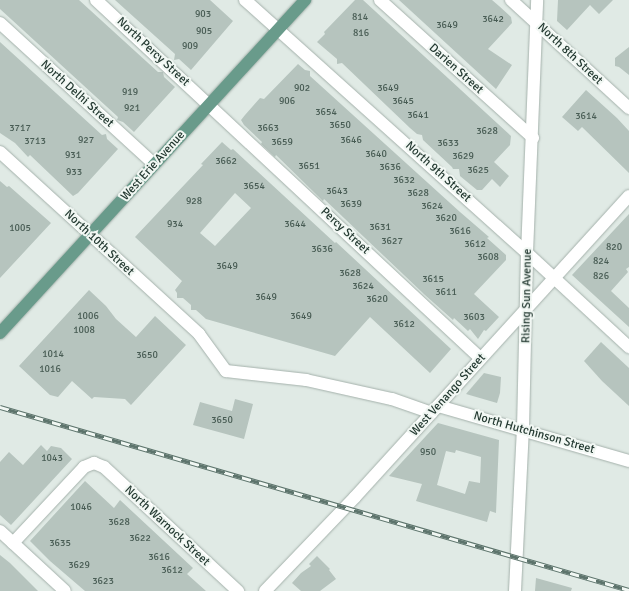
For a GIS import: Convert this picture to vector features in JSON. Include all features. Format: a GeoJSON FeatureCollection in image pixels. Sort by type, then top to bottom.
{"type":"FeatureCollection","features":[{"type":"Feature","properties":{"kind":"main road","name":"West Erie Avenue"},"geometry":{"type":"LineString","coordinates":[[0,333],[305,0]]}},
{"type":"Feature","properties":{"kind":"street","name":"North Percy Street"},"geometry":{"type":"LineString","coordinates":[[96,0],[209,105]]}},
{"type":"Feature","properties":{"kind":"street","name":"North 9th Street"},"geometry":{"type":"LineString","coordinates":[[245,0],[528,252],[629,347]]}},
{"type":"Feature","properties":{"kind":"street","name":"Darien Street"},"geometry":{"type":"LineString","coordinates":[[380,0],[533,138]]}},
{"type":"Feature","properties":{"kind":"street","name":"North 8th Street"},"geometry":{"type":"LineString","coordinates":[[511,0],[629,108]]}},
{"type":"Feature","properties":{"kind":"street","name":"Rising Sun Avenue"},"geometry":{"type":"LineString","coordinates":[[515,591],[523,429],[537,0]]}},
{"type":"Feature","properties":{"kind":"street","name":"North Delhi Street"},"geometry":{"type":"LineString","coordinates":[[0,23],[154,164]]}},
{"type":"Feature","properties":{"kind":"street","name":"Percy Street"},"geometry":{"type":"LineString","coordinates":[[209,105],[480,358]]}},
{"type":"Feature","properties":{"kind":"street","name":"North 10th Street"},"geometry":{"type":"LineString","coordinates":[[0,152],[199,334],[226,371],[306,380],[435,409]]}},
{"type":"Feature","properties":{"kind":"street","name":"West Venango Street"},"geometry":{"type":"LineString","coordinates":[[265,591],[350,502],[629,196]]}},
{"type":"Feature","properties":{"kind":"street","name":"North Hutchinson Street"},"geometry":{"type":"LineString","coordinates":[[435,409],[523,429],[629,460]]}},
{"type":"Feature","properties":{"kind":"street","name":"North Warnock Street"},"geometry":{"type":"LineString","coordinates":[[13,543],[84,467],[95,464],[104,467],[238,591]]}},
{"type":"Feature","properties":{"kind":"street"},"geometry":{"type":"LineString","coordinates":[[0,531],[65,591]]}},
{"type":"Feature","properties":{"kind":"building"},"geometry":{"type":"Polygon","coordinates":[[[0,0],[79,0],[158,72],[163,72],[164,77],[175,87],[134,132],[123,122],[117,120],[118,117],[0,9],[0,0]]]}},
{"type":"Feature","properties":{"kind":"building"},"geometry":{"type":"Polygon","coordinates":[[[115,0],[210,0],[233,21],[191,70],[179,59],[174,60],[175,54],[115,0]]]}},
{"type":"Feature","properties":{"kind":"building"},"geometry":{"type":"Polygon","coordinates":[[[355,0],[363,0],[511,136],[510,145],[494,162],[509,176],[500,187],[492,179],[482,190],[477,190],[460,176],[459,169],[453,169],[423,140],[422,135],[417,134],[410,128],[342,63],[337,64],[337,59],[317,42],[325,34],[324,32],[355,0]]]}},
{"type":"Feature","properties":{"kind":"building"},"geometry":{"type":"Polygon","coordinates":[[[399,0],[492,0],[511,17],[512,23],[488,49],[512,65],[496,89],[399,0]]]}},
{"type":"Feature","properties":{"kind":"building"},"geometry":{"type":"Polygon","coordinates":[[[558,0],[613,0],[599,14],[590,5],[567,30],[557,21],[558,0]]]}},
{"type":"Feature","properties":{"kind":"building"},"geometry":{"type":"Polygon","coordinates":[[[0,42],[102,135],[106,134],[107,139],[118,149],[78,193],[73,196],[30,155],[28,157],[15,143],[0,133],[0,42]]]}},
{"type":"Feature","properties":{"kind":"building"},"geometry":{"type":"Polygon","coordinates":[[[629,47],[629,75],[619,67],[615,66],[615,58],[629,47]]]}},
{"type":"Feature","properties":{"kind":"building"},"geometry":{"type":"Polygon","coordinates":[[[298,64],[305,70],[310,71],[310,76],[489,237],[487,238],[506,255],[506,260],[474,294],[499,317],[486,331],[484,330],[478,339],[470,329],[468,331],[454,318],[453,320],[425,295],[324,199],[323,201],[276,155],[275,157],[261,144],[262,142],[244,125],[241,120],[260,98],[264,99],[298,64]]]}},
{"type":"Feature","properties":{"kind":"building"},"geometry":{"type":"Polygon","coordinates":[[[586,90],[629,131],[629,173],[582,127],[578,131],[562,117],[586,90]]]}},
{"type":"Feature","properties":{"kind":"building"},"geometry":{"type":"Polygon","coordinates":[[[222,142],[231,150],[233,149],[451,349],[430,373],[370,317],[335,356],[206,319],[196,310],[191,310],[191,305],[183,298],[177,298],[177,293],[175,290],[182,281],[135,237],[203,165],[201,164],[222,142]],[[235,193],[200,233],[215,246],[251,208],[235,193]]]}},
{"type":"Feature","properties":{"kind":"building"},"geometry":{"type":"Polygon","coordinates":[[[0,181],[7,187],[9,186],[51,223],[0,278],[0,181]]]}},
{"type":"Feature","properties":{"kind":"building"},"geometry":{"type":"Polygon","coordinates":[[[629,214],[629,267],[626,269],[628,272],[611,291],[629,308],[629,327],[572,275],[629,214]]]}},
{"type":"Feature","properties":{"kind":"building"},"geometry":{"type":"Polygon","coordinates":[[[89,290],[106,306],[116,319],[136,337],[155,316],[186,345],[131,405],[125,399],[94,397],[92,399],[72,381],[58,397],[50,395],[19,366],[89,290]]]}},
{"type":"Feature","properties":{"kind":"building"},"geometry":{"type":"Polygon","coordinates":[[[601,342],[629,368],[629,406],[602,381],[584,361],[601,342]]]}},
{"type":"Feature","properties":{"kind":"building"},"geometry":{"type":"Polygon","coordinates":[[[484,373],[501,377],[500,393],[497,403],[466,394],[484,373]]]}},
{"type":"Feature","properties":{"kind":"building"},"geometry":{"type":"Polygon","coordinates":[[[235,399],[253,404],[244,439],[193,425],[200,402],[232,411],[235,399]]]}},
{"type":"Feature","properties":{"kind":"building"},"geometry":{"type":"Polygon","coordinates":[[[438,423],[499,440],[496,513],[490,511],[487,522],[416,501],[422,484],[389,476],[438,423]],[[456,450],[455,453],[446,451],[437,485],[465,494],[469,481],[480,483],[481,457],[456,450]]]}},
{"type":"Feature","properties":{"kind":"building"},"geometry":{"type":"Polygon","coordinates":[[[41,445],[47,451],[51,446],[61,448],[72,459],[11,525],[0,515],[0,462],[9,452],[23,465],[41,445]]]}},
{"type":"Feature","properties":{"kind":"building"},"geometry":{"type":"Polygon","coordinates":[[[85,481],[114,508],[120,500],[193,568],[187,574],[206,591],[85,591],[50,561],[30,541],[85,481]]]}},
{"type":"Feature","properties":{"kind":"building"},"geometry":{"type":"Polygon","coordinates":[[[0,555],[10,563],[38,591],[0,591],[0,555]]]}},
{"type":"Feature","properties":{"kind":"building"},"geometry":{"type":"Polygon","coordinates":[[[317,556],[330,569],[329,570],[336,579],[320,591],[301,591],[292,583],[301,573],[311,566],[309,564],[317,556]]]}},
{"type":"Feature","properties":{"kind":"building"},"geometry":{"type":"Polygon","coordinates":[[[536,578],[572,588],[571,591],[535,591],[536,578]]]}},
{"type":"Feature","properties":{"kind":"railway"},"geometry":{"type":"LineString","coordinates":[[0,407],[629,590]]}}]}
